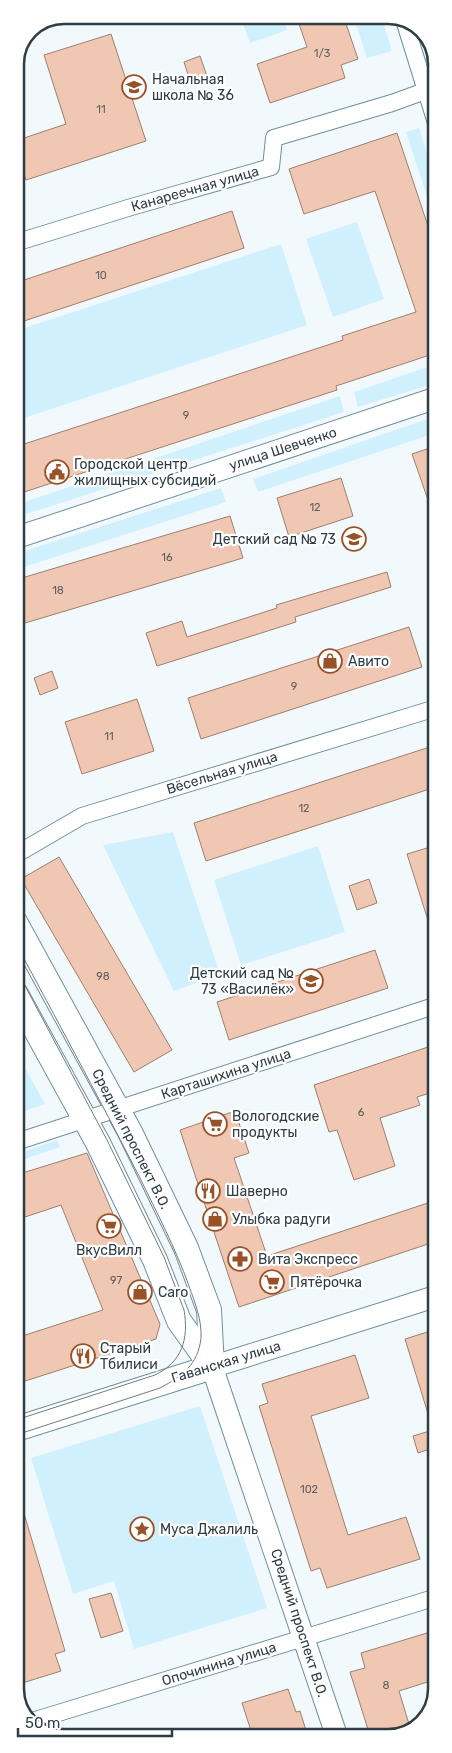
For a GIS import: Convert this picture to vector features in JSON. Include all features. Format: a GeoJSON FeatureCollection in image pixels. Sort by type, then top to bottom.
{"type":"FeatureCollection","features":[{"type":"Feature","properties":{"kind":"main road","name":"Средний проспект В.О."},"geometry":{"type":"LineString","coordinates":[[24,937],[117,1109],[186,1248],[209,1310],[212,1367]]}},
{"type":"Feature","properties":{"kind":"main road","name":"Средний проспект В.О."},"geometry":{"type":"LineString","coordinates":[[24,1009],[85,1120],[155,1260],[179,1321],[212,1367]]}},
{"type":"Feature","properties":{"kind":"main road","name":"Гаванская улица"},"geometry":{"type":"LineString","coordinates":[[24,1426],[212,1367]]}},
{"type":"Feature","properties":{"kind":"street"},"geometry":{"type":"LineString","coordinates":[[407,29],[428,81]]}},
{"type":"Feature","properties":{"kind":"street","name":"Канареечная улица"},"geometry":{"type":"LineString","coordinates":[[24,240],[271,167],[274,138],[392,103],[428,90]]}},
{"type":"Feature","properties":{"kind":"street","name":"улица Шевченко"},"geometry":{"type":"LineString","coordinates":[[24,535],[428,401]]}},
{"type":"Feature","properties":{"kind":"street","name":"Вёсельная улица"},"geometry":{"type":"LineString","coordinates":[[24,850],[82,816],[428,710]]}},
{"type":"Feature","properties":{"kind":"street","name":"Карташихина улица"},"geometry":{"type":"LineString","coordinates":[[24,1139],[428,1008]]}},
{"type":"Feature","properties":{"kind":"street","name":"Гаванская улица"},"geometry":{"type":"LineString","coordinates":[[212,1367],[428,1299]]}},
{"type":"Feature","properties":{"kind":"street","name":"Средний проспект В.О."},"geometry":{"type":"LineString","coordinates":[[212,1367],[334,1729]]}},
{"type":"Feature","properties":{"kind":"street","name":"Опочинина улица"},"geometry":{"type":"LineString","coordinates":[[38,1719],[428,1600]]}},
{"type":"Feature","properties":{"kind":"shaded area"},"geometry":{"type":"Polygon","coordinates":[[[243,24],[285,24],[287,30],[250,43],[243,24]]]}},
{"type":"Feature","properties":{"kind":"shaded area"},"geometry":{"type":"Polygon","coordinates":[[[356,24],[384,24],[392,51],[367,58],[356,24]]]}},
{"type":"Feature","properties":{"kind":"shaded area"},"geometry":{"type":"Polygon","coordinates":[[[419,128],[428,156],[428,199],[406,132],[419,128]]]}},
{"type":"Feature","properties":{"kind":"shaded area"},"geometry":{"type":"Polygon","coordinates":[[[357,222],[384,299],[333,317],[306,239],[357,222]]]}},
{"type":"Feature","properties":{"kind":"shaded area"},"geometry":{"type":"Polygon","coordinates":[[[281,244],[307,325],[24,418],[24,328],[281,244]]]}},
{"type":"Feature","properties":{"kind":"shaded area"},"geometry":{"type":"Polygon","coordinates":[[[428,367],[428,385],[358,407],[354,392],[428,367]]]}},
{"type":"Feature","properties":{"kind":"shaded area"},"geometry":{"type":"Polygon","coordinates":[[[340,396],[344,412],[24,515],[24,502],[340,396]]]}},
{"type":"Feature","properties":{"kind":"shaded area"},"geometry":{"type":"Polygon","coordinates":[[[428,419],[428,436],[258,492],[253,479],[428,419]]]}},
{"type":"Feature","properties":{"kind":"shaded area"},"geometry":{"type":"Polygon","coordinates":[[[221,488],[226,502],[24,567],[24,551],[221,488]]]}},
{"type":"Feature","properties":{"kind":"shaded area"},"geometry":{"type":"Polygon","coordinates":[[[173,832],[220,974],[174,991],[103,845],[173,832]]]}},
{"type":"Feature","properties":{"kind":"shaded area"},"geometry":{"type":"Polygon","coordinates":[[[318,846],[345,932],[241,965],[214,880],[318,846]]]}},
{"type":"Feature","properties":{"kind":"shaded area"},"geometry":{"type":"Polygon","coordinates":[[[24,1066],[45,1104],[24,1111],[24,1066]]]}},
{"type":"Feature","properties":{"kind":"shaded area"},"geometry":{"type":"Polygon","coordinates":[[[57,1140],[60,1147],[24,1159],[24,1151],[57,1140]]]}},
{"type":"Feature","properties":{"kind":"shaded area"},"geometry":{"type":"Polygon","coordinates":[[[200,1406],[267,1608],[134,1649],[114,1581],[73,1594],[31,1458],[200,1406]]]}},
{"type":"Feature","properties":{"kind":"building"},"geometry":{"type":"Polygon","coordinates":[[[299,24],[346,24],[358,59],[341,65],[345,78],[270,103],[257,64],[307,47],[299,24]]]}},
{"type":"Feature","properties":{"kind":"building"},"geometry":{"type":"Polygon","coordinates":[[[111,34],[146,141],[26,180],[24,174],[24,138],[66,124],[44,55],[111,34]]]}},
{"type":"Feature","properties":{"kind":"building"},"geometry":{"type":"Polygon","coordinates":[[[200,56],[208,79],[191,84],[184,62],[200,56]]]}},
{"type":"Feature","properties":{"kind":"building"},"geometry":{"type":"Polygon","coordinates":[[[397,133],[428,226],[428,356],[336,386],[337,390],[24,492],[24,444],[343,340],[342,336],[416,312],[375,191],[304,214],[289,169],[397,133]]]}},
{"type":"Feature","properties":{"kind":"building"},"geometry":{"type":"Polygon","coordinates":[[[232,211],[244,248],[24,321],[24,280],[232,211]]]}},
{"type":"Feature","properties":{"kind":"building"},"geometry":{"type":"Polygon","coordinates":[[[428,449],[428,500],[412,454],[428,449]]]}},
{"type":"Feature","properties":{"kind":"building"},"geometry":{"type":"Polygon","coordinates":[[[341,478],[353,516],[289,537],[277,498],[341,478]]]}},
{"type":"Feature","properties":{"kind":"building"},"geometry":{"type":"Polygon","coordinates":[[[230,516],[243,558],[24,623],[24,577],[230,516]]]}},
{"type":"Feature","properties":{"kind":"building"},"geometry":{"type":"Polygon","coordinates":[[[387,572],[391,587],[295,617],[296,622],[157,666],[146,633],[182,621],[187,637],[277,608],[276,605],[387,572]]]}},
{"type":"Feature","properties":{"kind":"building"},"geometry":{"type":"Polygon","coordinates":[[[409,627],[422,667],[201,739],[188,698],[409,627]]]}},
{"type":"Feature","properties":{"kind":"building"},"geometry":{"type":"Polygon","coordinates":[[[52,671],[58,688],[40,695],[34,678],[52,671]]]}},
{"type":"Feature","properties":{"kind":"building"},"geometry":{"type":"Polygon","coordinates":[[[137,699],[154,751],[82,774],[65,722],[137,699]]]}},
{"type":"Feature","properties":{"kind":"building"},"geometry":{"type":"Polygon","coordinates":[[[428,748],[428,790],[206,861],[194,823],[428,748]]]}},
{"type":"Feature","properties":{"kind":"building"},"geometry":{"type":"Polygon","coordinates":[[[428,848],[428,920],[407,854],[428,848]]]}},
{"type":"Feature","properties":{"kind":"building"},"geometry":{"type":"Polygon","coordinates":[[[59,857],[172,1050],[134,1072],[24,884],[24,877],[59,857]]]}},
{"type":"Feature","properties":{"kind":"building"},"geometry":{"type":"Polygon","coordinates":[[[369,879],[377,903],[357,910],[349,886],[369,879]]]}},
{"type":"Feature","properties":{"kind":"building"},"geometry":{"type":"Polygon","coordinates":[[[375,950],[388,988],[229,1040],[217,1002],[375,950]]]}},
{"type":"Feature","properties":{"kind":"building"},"geometry":{"type":"Polygon","coordinates":[[[428,1047],[428,1094],[417,1097],[420,1105],[380,1118],[395,1166],[354,1180],[337,1130],[329,1132],[314,1085],[428,1047]]]}},
{"type":"Feature","properties":{"kind":"building"},"geometry":{"type":"Polygon","coordinates":[[[235,1111],[249,1153],[234,1158],[267,1256],[428,1203],[428,1244],[239,1307],[180,1130],[235,1111]]]}},
{"type":"Feature","properties":{"kind":"building"},"geometry":{"type":"Polygon","coordinates":[[[87,1153],[160,1324],[156,1339],[24,1381],[24,1335],[103,1310],[61,1205],[24,1217],[24,1173],[87,1153]]]}},
{"type":"Feature","properties":{"kind":"building"},"geometry":{"type":"Polygon","coordinates":[[[428,1332],[428,1414],[405,1339],[428,1332]]]}},
{"type":"Feature","properties":{"kind":"building"},"geometry":{"type":"Polygon","coordinates":[[[355,1355],[369,1398],[311,1416],[348,1535],[406,1517],[420,1559],[327,1588],[320,1568],[311,1571],[259,1406],[268,1403],[262,1384],[355,1355]]]}},
{"type":"Feature","properties":{"kind":"building"},"geometry":{"type":"Polygon","coordinates":[[[428,1432],[428,1450],[418,1453],[413,1436],[428,1432]]]}},
{"type":"Feature","properties":{"kind":"building"},"geometry":{"type":"Polygon","coordinates":[[[24,1513],[65,1651],[55,1654],[61,1671],[24,1683],[24,1513]]]}},
{"type":"Feature","properties":{"kind":"building"},"geometry":{"type":"Polygon","coordinates":[[[111,1593],[123,1631],[101,1638],[89,1599],[111,1593]]]}},
{"type":"Feature","properties":{"kind":"building"},"geometry":{"type":"Polygon","coordinates":[[[428,1633],[428,1682],[399,1691],[408,1724],[388,1729],[368,1729],[350,1672],[365,1668],[361,1653],[428,1633]]]}},
{"type":"Feature","properties":{"kind":"building"},"geometry":{"type":"Polygon","coordinates":[[[288,1689],[296,1712],[300,1711],[306,1729],[250,1729],[242,1703],[288,1689]]]}},
{"type":"Feature","properties":{"kind":"tram line"},"geometry":{"type":"LineString","coordinates":[[24,959],[166,1230],[194,1299],[201,1331],[199,1347],[193,1363],[182,1374],[160,1388],[24,1432]]}},
{"type":"Feature","properties":{"kind":"tram line"},"geometry":{"type":"LineString","coordinates":[[24,984],[107,1140],[164,1257],[184,1310],[185,1321],[182,1348],[172,1363],[164,1370],[155,1375],[24,1417]]}},
{"type":"Feature","properties":{"kind":"place","name":"Начальная школа № 36"},"geometry":{"type":"Point","coordinates":[134,87]}},
{"type":"Feature","properties":{"kind":"place","name":"Городской центр жилищных субсидий"},"geometry":{"type":"Point","coordinates":[57,472]}},
{"type":"Feature","properties":{"kind":"place","name":"Детский сад № 73"},"geometry":{"type":"Point","coordinates":[354,539]}},
{"type":"Feature","properties":{"kind":"place","name":"Авито"},"geometry":{"type":"Point","coordinates":[330,661]}},
{"type":"Feature","properties":{"kind":"place","name":"Детский сад № 73 «Василёк»"},"geometry":{"type":"Point","coordinates":[311,981]}},
{"type":"Feature","properties":{"kind":"place","name":"Вологодские продукты"},"geometry":{"type":"Point","coordinates":[215,1124]}},
{"type":"Feature","properties":{"kind":"place","name":"Шаверно"},"geometry":{"type":"Point","coordinates":[208,1191]}},
{"type":"Feature","properties":{"kind":"place","name":"Улыбка радуги"},"geometry":{"type":"Point","coordinates":[215,1219]}},
{"type":"Feature","properties":{"kind":"place","name":"ВкусВилл"},"geometry":{"type":"Point","coordinates":[109,1226]}},
{"type":"Feature","properties":{"kind":"place","name":"Вита Экспресс"},"geometry":{"type":"Point","coordinates":[240,1259]}},
{"type":"Feature","properties":{"kind":"place","name":"Пятёрочка"},"geometry":{"type":"Point","coordinates":[272,1282]}},
{"type":"Feature","properties":{"kind":"place","name":"Caro"},"geometry":{"type":"Point","coordinates":[140,1292]}},
{"type":"Feature","properties":{"kind":"place","name":"Старый Тбилиси"},"geometry":{"type":"Point","coordinates":[83,1356]}},
{"type":"Feature","properties":{"kind":"place","name":"Муса Джалиль"},"geometry":{"type":"Point","coordinates":[142,1529]}}]}
